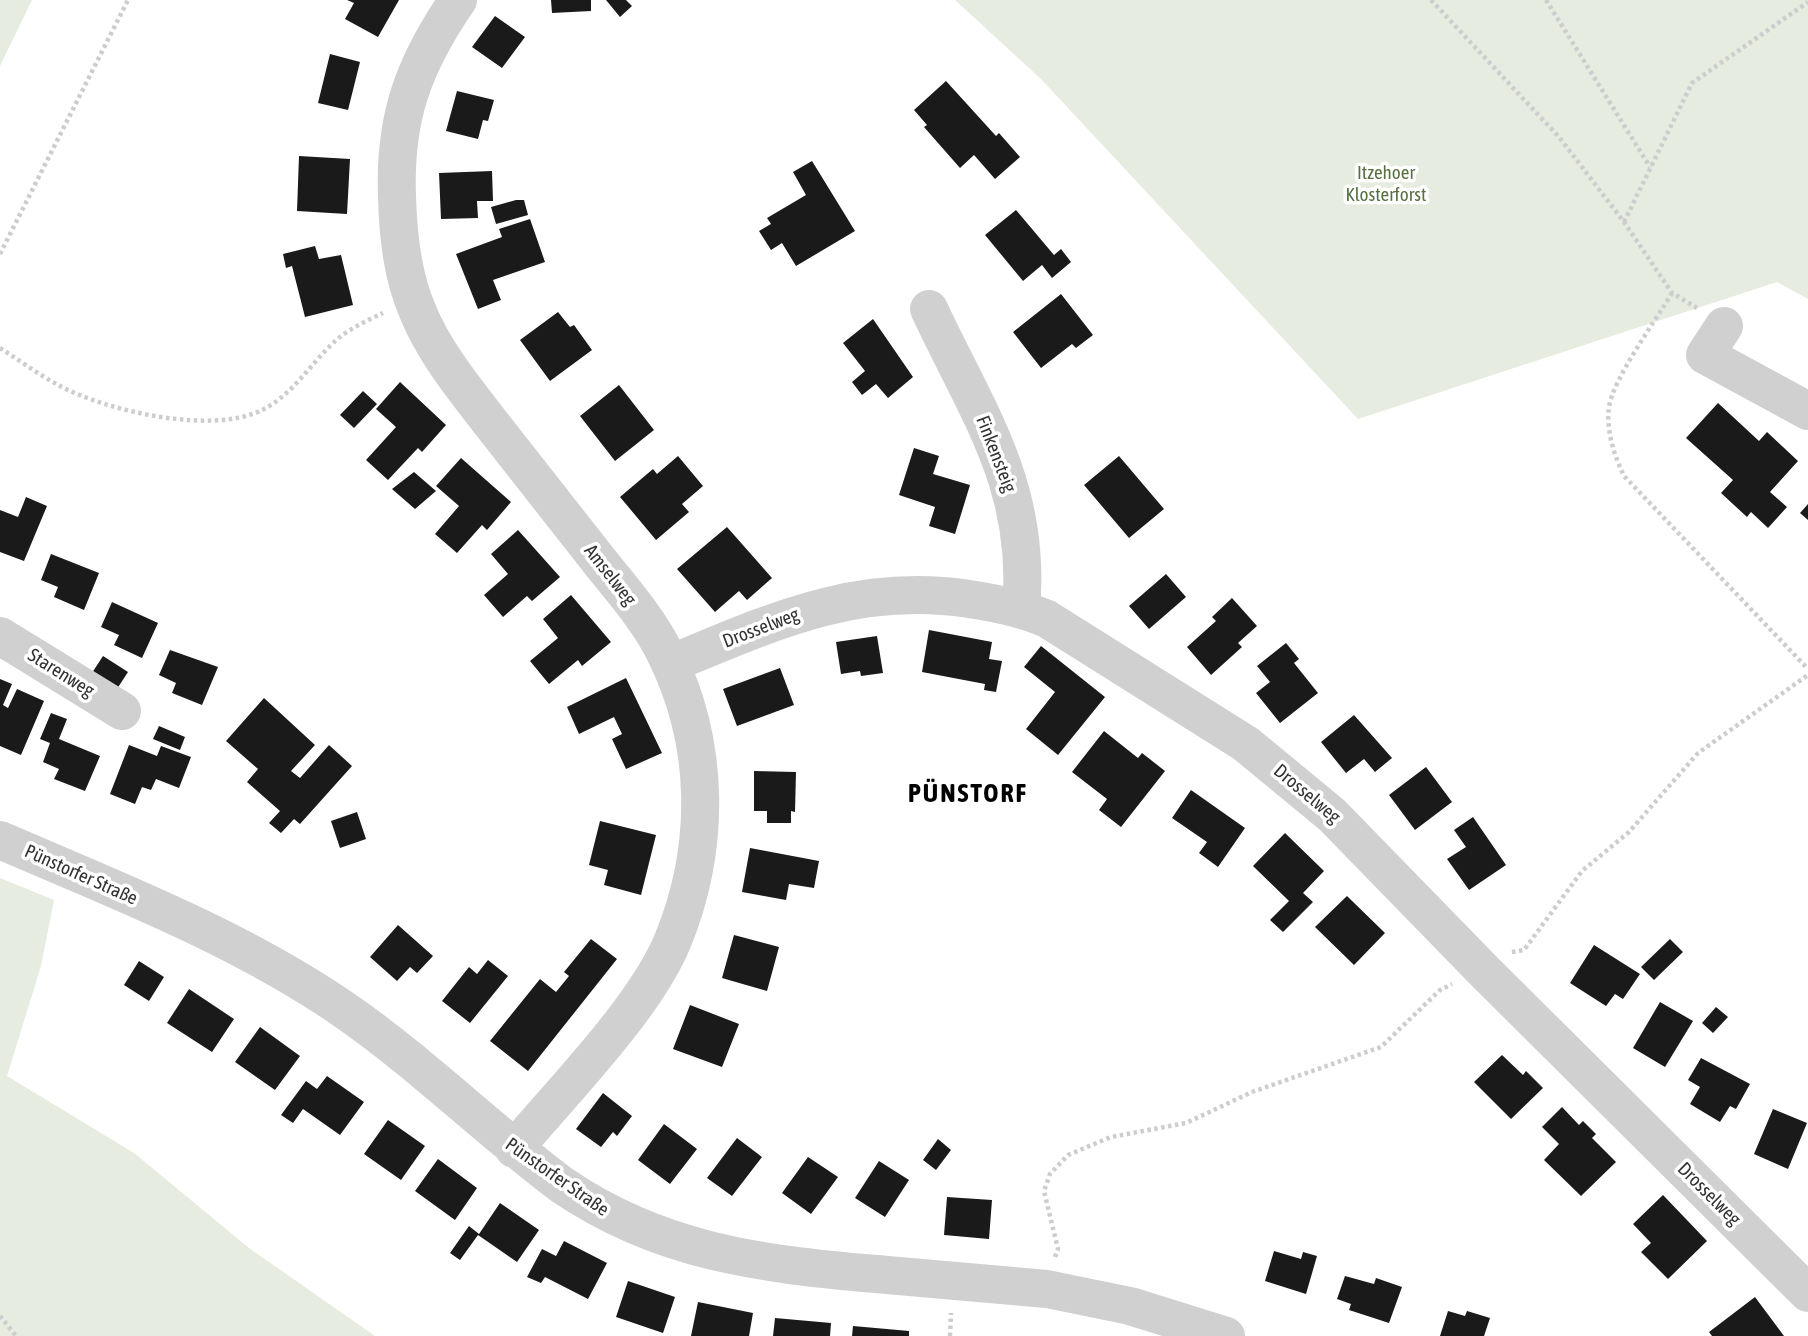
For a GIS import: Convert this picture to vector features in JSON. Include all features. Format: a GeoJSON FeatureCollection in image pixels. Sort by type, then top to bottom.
{"type":"FeatureCollection","features":[{"type":"Feature","properties":{"kind":"street","name":"Amselweg"},"geometry":{"type":"LineString","coordinates":[[458,0],[413,77],[402,116],[396,180],[397,221],[412,298],[425,328],[462,385],[643,618],[670,664],[690,716],[702,794],[695,866],[680,923],[664,960],[648,984],[514,1149]]}},
{"type":"Feature","properties":{"kind":"street","name":"Finkensteig"},"geometry":{"type":"LineString","coordinates":[[929,309],[991,435],[1011,488],[1021,532],[1024,576],[1021,609]]}},
{"type":"Feature","properties":{"kind":"street"},"geometry":{"type":"LineString","coordinates":[[1724,326],[1705,355],[1808,411]]}},
{"type":"Feature","properties":{"kind":"street","name":"Drosselweg"},"geometry":{"type":"LineString","coordinates":[[670,664],[791,615],[856,598],[926,594],[1021,609],[1047,619],[1119,662],[1263,757],[1349,830],[1483,970],[1808,1293]]}},
{"type":"Feature","properties":{"kind":"street","name":"Starenweg"},"geometry":{"type":"LineString","coordinates":[[0,636],[122,711]]}},
{"type":"Feature","properties":{"kind":"street","name":"Pünstorfer Straße"},"geometry":{"type":"LineString","coordinates":[[0,840],[210,933],[282,970],[373,1031],[514,1149],[589,1203],[674,1242],[777,1265],[1047,1289],[1130,1306],[1226,1336]]}},
{"type":"Feature","properties":{"kind":"path"},"geometry":{"type":"LineString","coordinates":[[0,254],[128,0]]}},
{"type":"Feature","properties":{"kind":"path"},"geometry":{"type":"LineString","coordinates":[[1431,0],[1559,136],[1624,222],[1672,293],[1613,393],[1609,423],[1613,450],[1624,476],[1808,669]]}},
{"type":"Feature","properties":{"kind":"path"},"geometry":{"type":"LineString","coordinates":[[1546,0],[1651,168]]}},
{"type":"Feature","properties":{"kind":"path"},"geometry":{"type":"LineString","coordinates":[[1624,222],[1692,83],[1808,2]]}},
{"type":"Feature","properties":{"kind":"path"},"geometry":{"type":"LineString","coordinates":[[0,348],[59,385],[102,404],[136,411],[225,421],[264,409],[299,381],[330,345],[350,330],[412,298]]}},
{"type":"Feature","properties":{"kind":"path"},"geometry":{"type":"LineString","coordinates":[[1047,1289],[1058,1249],[1044,1191],[1050,1174],[1068,1155],[1111,1137],[1186,1123],[1252,1092],[1381,1047],[1440,989],[1483,970],[1511,952],[1524,950],[1582,871],[1629,832],[1698,753],[1808,676]]}},
{"type":"Feature","properties":{"kind":"path"},"geometry":{"type":"LineString","coordinates":[[0,1316],[16,1336]]}},
{"type":"Feature","properties":{"kind":"green space"},"geometry":{"type":"Polygon","coordinates":[[[0,0],[32,0],[0,66],[0,0]]]}},
{"type":"Feature","properties":{"kind":"green space","name":"Itzehoer Klosterforst"},"geometry":{"type":"Polygon","coordinates":[[[955,0],[1808,0],[1808,299],[1777,282],[1358,419],[1041,79],[955,0]]]}},
{"type":"Feature","properties":{"kind":"green space"},"geometry":{"type":"Polygon","coordinates":[[[0,878],[54,900],[41,966],[7,1076],[134,1153],[249,1248],[375,1336],[0,1336],[0,878]]]}},
{"type":"Feature","properties":{"kind":"building"},"geometry":{"type":"Polygon","coordinates":[[[347,0],[399,0],[378,37],[345,19],[354,3],[347,0]]]}},
{"type":"Feature","properties":{"kind":"building"},"geometry":{"type":"Polygon","coordinates":[[[551,0],[591,0],[591,11],[552,13],[551,0]]]}},
{"type":"Feature","properties":{"kind":"building"},"geometry":{"type":"Polygon","coordinates":[[[606,0],[626,0],[632,6],[620,17],[606,0]]]}},
{"type":"Feature","properties":{"kind":"building"},"geometry":{"type":"Polygon","coordinates":[[[495,16],[525,37],[502,68],[472,47],[495,16]]]}},
{"type":"Feature","properties":{"kind":"building"},"geometry":{"type":"Polygon","coordinates":[[[330,54],[360,62],[348,110],[318,103],[330,54]]]}},
{"type":"Feature","properties":{"kind":"building"},"geometry":{"type":"Polygon","coordinates":[[[946,81],[996,136],[999,133],[1020,157],[995,179],[974,155],[960,168],[924,127],[927,125],[914,110],[946,81]]]}},
{"type":"Feature","properties":{"kind":"building"},"geometry":{"type":"Polygon","coordinates":[[[457,91],[494,100],[488,121],[483,120],[478,139],[446,131],[457,91]]]}},
{"type":"Feature","properties":{"kind":"building"},"geometry":{"type":"Polygon","coordinates":[[[299,156],[350,159],[347,214],[297,211],[299,156]]]}},
{"type":"Feature","properties":{"kind":"building"},"geometry":{"type":"Polygon","coordinates":[[[812,161],[855,231],[796,266],[782,243],[771,250],[759,231],[771,224],[767,218],[806,195],[793,172],[812,161]]]}},
{"type":"Feature","properties":{"kind":"building"},"geometry":{"type":"Polygon","coordinates":[[[492,171],[493,201],[477,201],[478,218],[441,219],[439,173],[492,171]]]}},
{"type":"Feature","properties":{"kind":"building"},"geometry":{"type":"Polygon","coordinates":[[[524,200],[528,215],[496,224],[491,207],[524,200]]]}},
{"type":"Feature","properties":{"kind":"building"},"geometry":{"type":"Polygon","coordinates":[[[1016,210],[1054,255],[1061,249],[1071,262],[1052,278],[1042,265],[1023,281],[985,235],[1016,210]]]}},
{"type":"Feature","properties":{"kind":"building"},"geometry":{"type":"Polygon","coordinates":[[[530,219],[545,262],[493,280],[501,300],[478,309],[456,254],[502,237],[499,229],[530,219]]]}},
{"type":"Feature","properties":{"kind":"building"},"geometry":{"type":"Polygon","coordinates":[[[315,246],[319,259],[341,255],[353,305],[305,317],[292,266],[286,268],[283,254],[315,246]]]}},
{"type":"Feature","properties":{"kind":"building"},"geometry":{"type":"Polygon","coordinates":[[[1061,294],[1093,335],[1076,348],[1072,344],[1041,368],[1013,332],[1061,294]]]}},
{"type":"Feature","properties":{"kind":"building"},"geometry":{"type":"Polygon","coordinates":[[[558,312],[570,327],[574,325],[592,350],[550,381],[520,340],[558,312]]]}},
{"type":"Feature","properties":{"kind":"building"},"geometry":{"type":"Polygon","coordinates":[[[873,319],[913,377],[888,398],[876,384],[862,395],[852,382],[865,371],[843,343],[873,319]]]}},
{"type":"Feature","properties":{"kind":"building"},"geometry":{"type":"Polygon","coordinates":[[[400,382],[446,425],[422,452],[418,448],[388,480],[366,460],[396,427],[376,409],[400,382]]]}},
{"type":"Feature","properties":{"kind":"building"},"geometry":{"type":"Polygon","coordinates":[[[619,385],[654,430],[615,461],[580,416],[619,385]]]}},
{"type":"Feature","properties":{"kind":"building"},"geometry":{"type":"Polygon","coordinates":[[[363,391],[377,404],[354,428],[340,415],[363,391]]]}},
{"type":"Feature","properties":{"kind":"building"},"geometry":{"type":"Polygon","coordinates":[[[1718,403],[1759,441],[1767,432],[1798,461],[1770,492],[1787,507],[1768,528],[1751,512],[1747,517],[1721,493],[1733,480],[1686,438],[1718,403]]]}},
{"type":"Feature","properties":{"kind":"building"},"geometry":{"type":"Polygon","coordinates":[[[914,448],[939,456],[933,474],[970,485],[955,534],[929,526],[935,507],[899,495],[914,448]]]}},
{"type":"Feature","properties":{"kind":"building"},"geometry":{"type":"Polygon","coordinates":[[[678,456],[703,486],[682,504],[689,512],[656,540],[620,497],[653,469],[657,474],[678,456]]]}},
{"type":"Feature","properties":{"kind":"building"},"geometry":{"type":"Polygon","coordinates":[[[1119,456],[1164,509],[1129,538],[1084,485],[1119,456]]]}},
{"type":"Feature","properties":{"kind":"building"},"geometry":{"type":"Polygon","coordinates":[[[461,458],[511,502],[487,530],[482,525],[457,553],[435,534],[459,506],[436,486],[461,458]]]}},
{"type":"Feature","properties":{"kind":"building"},"geometry":{"type":"Polygon","coordinates":[[[414,472],[436,491],[415,509],[392,489],[414,472]]]}},
{"type":"Feature","properties":{"kind":"building"},"geometry":{"type":"Polygon","coordinates":[[[26,497],[47,506],[24,561],[0,552],[0,510],[18,517],[26,497]]]}},
{"type":"Feature","properties":{"kind":"building"},"geometry":{"type":"Polygon","coordinates":[[[1808,504],[1808,520],[1800,513],[1808,504]]]}},
{"type":"Feature","properties":{"kind":"building"},"geometry":{"type":"Polygon","coordinates":[[[727,527],[772,578],[747,600],[739,591],[715,612],[677,569],[727,527]]]}},
{"type":"Feature","properties":{"kind":"building"},"geometry":{"type":"Polygon","coordinates":[[[518,530],[560,577],[532,601],[527,596],[503,617],[484,595],[508,574],[491,554],[518,530]]]}},
{"type":"Feature","properties":{"kind":"building"},"geometry":{"type":"Polygon","coordinates":[[[51,554],[99,573],[84,610],[54,597],[58,587],[41,580],[51,554]]]}},
{"type":"Feature","properties":{"kind":"building"},"geometry":{"type":"Polygon","coordinates":[[[1166,574],[1186,597],[1149,629],[1129,606],[1166,574]]]}},
{"type":"Feature","properties":{"kind":"building"},"geometry":{"type":"Polygon","coordinates":[[[571,595],[611,642],[582,666],[578,660],[549,684],[530,661],[558,638],[543,619],[571,595]]]}},
{"type":"Feature","properties":{"kind":"building"},"geometry":{"type":"Polygon","coordinates":[[[1232,598],[1257,626],[1238,643],[1242,647],[1211,675],[1187,647],[1216,621],[1212,617],[1232,598]]]}},
{"type":"Feature","properties":{"kind":"building"},"geometry":{"type":"Polygon","coordinates":[[[112,602],[158,623],[142,658],[114,645],[119,635],[101,627],[112,602]]]}},
{"type":"Feature","properties":{"kind":"building"},"geometry":{"type":"Polygon","coordinates":[[[929,630],[992,642],[989,659],[1002,661],[996,692],[984,690],[985,684],[922,672],[929,630]]]}},
{"type":"Feature","properties":{"kind":"building"},"geometry":{"type":"Polygon","coordinates":[[[877,636],[883,673],[861,676],[860,671],[841,674],[836,642],[877,636]]]}},
{"type":"Feature","properties":{"kind":"building"},"geometry":{"type":"Polygon","coordinates":[[[1286,643],[1299,659],[1294,663],[1318,693],[1280,723],[1256,693],[1270,682],[1257,666],[1286,643]]]}},
{"type":"Feature","properties":{"kind":"building"},"geometry":{"type":"Polygon","coordinates":[[[1041,646],[1105,697],[1058,755],[1026,729],[1055,692],[1024,667],[1041,646]]]}},
{"type":"Feature","properties":{"kind":"building"},"geometry":{"type":"Polygon","coordinates":[[[170,650],[218,667],[202,705],[172,693],[176,683],[159,675],[170,650]]]}},
{"type":"Feature","properties":{"kind":"building"},"geometry":{"type":"Polygon","coordinates":[[[103,656],[128,672],[115,692],[90,676],[103,656]]]}},
{"type":"Feature","properties":{"kind":"building"},"geometry":{"type":"Polygon","coordinates":[[[780,668],[794,705],[737,726],[723,689],[780,668]]]}},
{"type":"Feature","properties":{"kind":"building"},"geometry":{"type":"Polygon","coordinates":[[[626,678],[662,753],[626,769],[612,739],[622,734],[614,717],[579,734],[567,707],[626,678]]]}},
{"type":"Feature","properties":{"kind":"building"},"geometry":{"type":"Polygon","coordinates":[[[0,679],[12,684],[3,705],[8,708],[17,689],[44,701],[21,755],[0,746],[0,679]]]}},
{"type":"Feature","properties":{"kind":"building"},"geometry":{"type":"Polygon","coordinates":[[[264,698],[315,745],[291,771],[300,778],[329,745],[352,766],[300,824],[294,819],[281,833],[269,823],[280,811],[247,782],[258,769],[226,741],[264,698]]]}},
{"type":"Feature","properties":{"kind":"building"},"geometry":{"type":"Polygon","coordinates":[[[51,713],[67,719],[59,739],[100,756],[85,791],[54,779],[59,769],[43,762],[50,743],[40,739],[51,713]]]}},
{"type":"Feature","properties":{"kind":"building"},"geometry":{"type":"Polygon","coordinates":[[[1354,715],[1392,758],[1375,772],[1364,759],[1346,773],[1321,742],[1354,715]]]}},
{"type":"Feature","properties":{"kind":"building"},"geometry":{"type":"Polygon","coordinates":[[[159,726],[185,737],[180,750],[153,739],[159,726]]]}},
{"type":"Feature","properties":{"kind":"building"},"geometry":{"type":"Polygon","coordinates":[[[1104,731],[1138,758],[1142,753],[1165,771],[1121,827],[1099,810],[1107,799],[1072,772],[1104,731]]]}},
{"type":"Feature","properties":{"kind":"building"},"geometry":{"type":"Polygon","coordinates":[[[129,745],[157,756],[161,746],[191,757],[179,788],[156,779],[151,790],[142,787],[135,804],[110,794],[129,745]]]}},
{"type":"Feature","properties":{"kind":"building"},"geometry":{"type":"Polygon","coordinates":[[[1426,767],[1452,802],[1415,830],[1389,795],[1426,767]]]}},
{"type":"Feature","properties":{"kind":"building"},"geometry":{"type":"Polygon","coordinates":[[[754,771],[796,772],[795,812],[791,811],[791,823],[767,823],[767,811],[754,811],[754,771]]]}},
{"type":"Feature","properties":{"kind":"building"},"geometry":{"type":"Polygon","coordinates":[[[1191,790],[1245,828],[1218,867],[1199,853],[1207,842],[1172,818],[1191,790]]]}},
{"type":"Feature","properties":{"kind":"building"},"geometry":{"type":"Polygon","coordinates":[[[357,812],[366,839],[340,848],[331,821],[357,812]]]}},
{"type":"Feature","properties":{"kind":"building"},"geometry":{"type":"Polygon","coordinates":[[[1473,817],[1506,865],[1469,890],[1447,859],[1466,847],[1454,830],[1473,817]]]}},
{"type":"Feature","properties":{"kind":"building"},"geometry":{"type":"Polygon","coordinates":[[[600,821],[656,835],[641,895],[604,885],[608,870],[589,865],[600,821]]]}},
{"type":"Feature","properties":{"kind":"building"},"geometry":{"type":"Polygon","coordinates":[[[1285,833],[1324,871],[1303,893],[1313,902],[1283,932],[1270,920],[1289,901],[1253,866],[1285,833]]]}},
{"type":"Feature","properties":{"kind":"building"},"geometry":{"type":"Polygon","coordinates":[[[750,848],[819,861],[814,888],[789,884],[786,900],[742,892],[750,848]]]}},
{"type":"Feature","properties":{"kind":"building"},"geometry":{"type":"Polygon","coordinates":[[[1347,896],[1385,933],[1354,965],[1315,927],[1347,896]]]}},
{"type":"Feature","properties":{"kind":"building"},"geometry":{"type":"Polygon","coordinates":[[[398,925],[433,956],[417,973],[410,967],[397,981],[370,957],[398,925]]]}},
{"type":"Feature","properties":{"kind":"building"},"geometry":{"type":"Polygon","coordinates":[[[734,935],[779,947],[767,991],[722,978],[734,935]]]}},
{"type":"Feature","properties":{"kind":"building"},"geometry":{"type":"Polygon","coordinates":[[[591,939],[617,959],[528,1071],[490,1041],[540,979],[556,992],[569,976],[564,972],[591,939]]]}},
{"type":"Feature","properties":{"kind":"building"},"geometry":{"type":"Polygon","coordinates":[[[1670,939],[1683,952],[1654,980],[1641,967],[1670,939]]]}},
{"type":"Feature","properties":{"kind":"building"},"geometry":{"type":"Polygon","coordinates":[[[1594,945],[1640,974],[1623,999],[1615,994],[1606,1006],[1570,983],[1594,945]]]}},
{"type":"Feature","properties":{"kind":"building"},"geometry":{"type":"Polygon","coordinates":[[[488,960],[508,976],[470,1023],[442,1001],[469,967],[477,974],[488,960]]]}},
{"type":"Feature","properties":{"kind":"building"},"geometry":{"type":"Polygon","coordinates":[[[139,961],[164,977],[149,1001],[124,985],[139,961]]]}},
{"type":"Feature","properties":{"kind":"building"},"geometry":{"type":"Polygon","coordinates":[[[189,989],[234,1019],[212,1052],[167,1023],[189,989]]]}},
{"type":"Feature","properties":{"kind":"building"},"geometry":{"type":"Polygon","coordinates":[[[1660,1002],[1693,1021],[1665,1067],[1633,1048],[1660,1002]]]}},
{"type":"Feature","properties":{"kind":"building"},"geometry":{"type":"Polygon","coordinates":[[[690,1005],[739,1024],[722,1067],[673,1049],[690,1005]]]}},
{"type":"Feature","properties":{"kind":"building"},"geometry":{"type":"Polygon","coordinates":[[[1716,1007],[1728,1017],[1713,1033],[1702,1023],[1716,1007]]]}},
{"type":"Feature","properties":{"kind":"building"},"geometry":{"type":"Polygon","coordinates":[[[260,1027],[300,1056],[275,1090],[235,1062],[260,1027]]]}},
{"type":"Feature","properties":{"kind":"building"},"geometry":{"type":"Polygon","coordinates":[[[1502,1055],[1523,1075],[1526,1071],[1543,1088],[1511,1119],[1474,1082],[1502,1055]]]}},
{"type":"Feature","properties":{"kind":"building"},"geometry":{"type":"Polygon","coordinates":[[[1701,1058],[1750,1084],[1736,1109],[1730,1106],[1720,1122],[1690,1104],[1700,1087],[1688,1080],[1701,1058]]]}},
{"type":"Feature","properties":{"kind":"building"},"geometry":{"type":"Polygon","coordinates":[[[327,1076],[364,1102],[340,1135],[303,1109],[293,1123],[281,1115],[306,1081],[317,1089],[327,1076]]]}},
{"type":"Feature","properties":{"kind":"building"},"geometry":{"type":"Polygon","coordinates":[[[603,1093],[632,1116],[617,1136],[613,1132],[601,1147],[576,1129],[603,1093]]]}},
{"type":"Feature","properties":{"kind":"building"},"geometry":{"type":"Polygon","coordinates":[[[1562,1107],[1579,1125],[1583,1121],[1596,1134],[1592,1138],[1616,1162],[1581,1196],[1544,1160],[1559,1144],[1542,1127],[1562,1107]]]}},
{"type":"Feature","properties":{"kind":"building"},"geometry":{"type":"Polygon","coordinates":[[[1773,1109],[1807,1123],[1788,1169],[1754,1154],[1773,1109]]]}},
{"type":"Feature","properties":{"kind":"building"},"geometry":{"type":"Polygon","coordinates":[[[388,1120],[425,1146],[401,1180],[364,1154],[388,1120]]]}},
{"type":"Feature","properties":{"kind":"building"},"geometry":{"type":"Polygon","coordinates":[[[664,1124],[697,1149],[670,1184],[638,1160],[664,1124]]]}},
{"type":"Feature","properties":{"kind":"building"},"geometry":{"type":"Polygon","coordinates":[[[737,1138],[762,1157],[732,1196],[707,1178],[737,1138]]]}},
{"type":"Feature","properties":{"kind":"building"},"geometry":{"type":"Polygon","coordinates":[[[938,1139],[951,1150],[936,1170],[923,1160],[938,1139]]]}},
{"type":"Feature","properties":{"kind":"building"},"geometry":{"type":"Polygon","coordinates":[[[808,1157],[838,1177],[811,1214],[782,1193],[808,1157]]]}},
{"type":"Feature","properties":{"kind":"building"},"geometry":{"type":"Polygon","coordinates":[[[438,1159],[477,1188],[455,1220],[415,1191],[438,1159]]]}},
{"type":"Feature","properties":{"kind":"building"},"geometry":{"type":"Polygon","coordinates":[[[879,1161],[909,1180],[885,1217],[855,1198],[879,1161]]]}},
{"type":"Feature","properties":{"kind":"building"},"geometry":{"type":"Polygon","coordinates":[[[1663,1195],[1707,1241],[1668,1279],[1641,1252],[1651,1243],[1633,1224],[1663,1195]]]}},
{"type":"Feature","properties":{"kind":"building"},"geometry":{"type":"Polygon","coordinates":[[[947,1197],[992,1200],[989,1239],[944,1235],[947,1197]]]}},
{"type":"Feature","properties":{"kind":"building"},"geometry":{"type":"Polygon","coordinates":[[[500,1203],[539,1230],[517,1262],[478,1235],[460,1260],[450,1253],[469,1226],[479,1234],[500,1203]]]}},
{"type":"Feature","properties":{"kind":"building"},"geometry":{"type":"Polygon","coordinates":[[[564,1241],[607,1263],[588,1299],[545,1277],[541,1283],[527,1277],[542,1249],[556,1256],[564,1241]]]}},
{"type":"Feature","properties":{"kind":"building"},"geometry":{"type":"Polygon","coordinates":[[[1274,1251],[1301,1259],[1303,1252],[1317,1256],[1306,1294],[1265,1281],[1274,1251]]]}},
{"type":"Feature","properties":{"kind":"building"},"geometry":{"type":"Polygon","coordinates":[[[1345,1276],[1374,1284],[1376,1278],[1402,1287],[1389,1323],[1349,1310],[1351,1304],[1337,1299],[1345,1276]]]}},
{"type":"Feature","properties":{"kind":"building"},"geometry":{"type":"Polygon","coordinates":[[[628,1281],[675,1297],[663,1333],[616,1317],[628,1281]]]}},
{"type":"Feature","properties":{"kind":"building"},"geometry":{"type":"Polygon","coordinates":[[[1755,1297],[1784,1336],[1712,1336],[1709,1332],[1755,1297]]]}},
{"type":"Feature","properties":{"kind":"building"},"geometry":{"type":"Polygon","coordinates":[[[698,1302],[753,1313],[749,1336],[691,1336],[698,1302]]]}},
{"type":"Feature","properties":{"kind":"building"},"geometry":{"type":"Polygon","coordinates":[[[1448,1311],[1465,1316],[1467,1311],[1490,1318],[1484,1336],[1440,1336],[1448,1311]]]}},
{"type":"Feature","properties":{"kind":"building"},"geometry":{"type":"Polygon","coordinates":[[[775,1318],[831,1323],[830,1336],[773,1336],[775,1318]]]}},
{"type":"Feature","properties":{"kind":"building"},"geometry":{"type":"Polygon","coordinates":[[[853,1326],[909,1331],[909,1336],[852,1336],[853,1326]]]}},
{"type":"Feature","properties":{"kind":"district","name":"PÜNSTORF"},"geometry":{"type":"Point","coordinates":[968,794]}}]}
